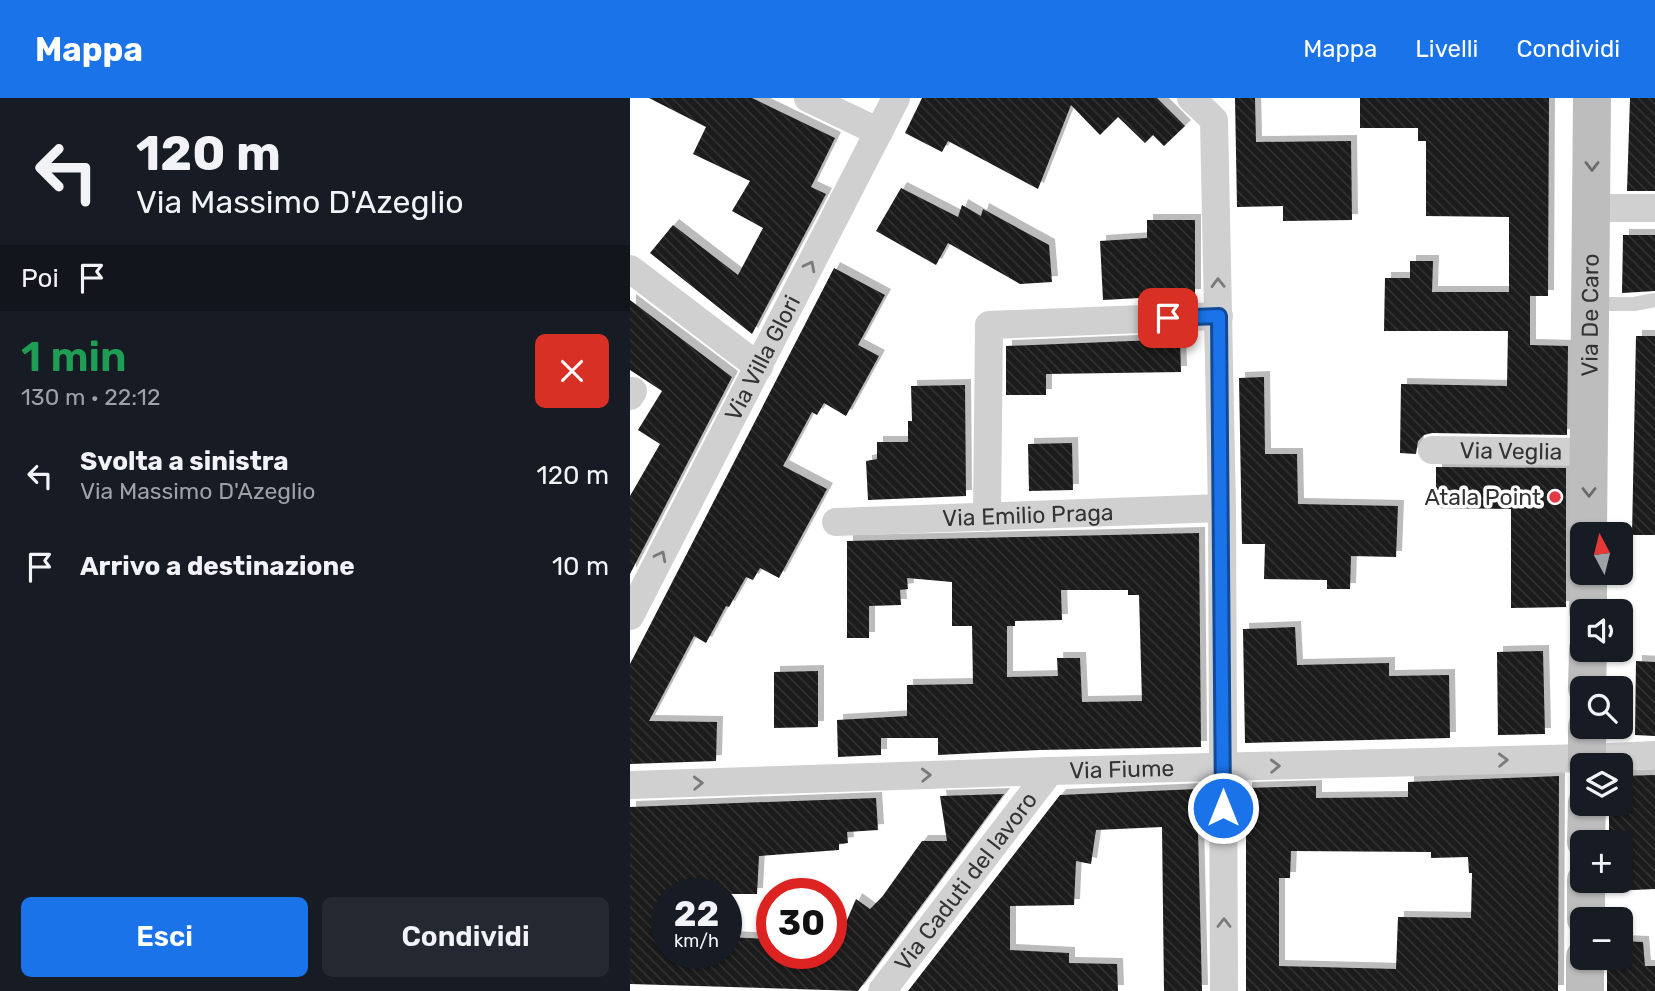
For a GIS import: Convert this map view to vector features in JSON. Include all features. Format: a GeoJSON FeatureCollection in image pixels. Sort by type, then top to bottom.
{"type":"FeatureCollection","features":[{"type":"Feature","properties":{"kind":"main road","name":"Via De Caro"},"geometry":{"type":"LineString","coordinates":[[1588,522],[1592,98]]}},
{"type":"Feature","properties":{"kind":"main road"},"geometry":{"type":"LineString","coordinates":[[1585,970],[1585,991]]}},
{"type":"Feature","properties":{"kind":"street"},"geometry":{"type":"LineString","coordinates":[[808,98],[879,132]]}},
{"type":"Feature","properties":{"kind":"street","name":"Via Villa Glori"},"geometry":{"type":"LineString","coordinates":[[633,602],[759,367],[896,98]]}},
{"type":"Feature","properties":{"kind":"street"},"geometry":{"type":"LineString","coordinates":[[1191,98],[1214,120],[1222,508],[1224,991]]}},
{"type":"Feature","properties":{"kind":"street"},"geometry":{"type":"LineString","coordinates":[[1591,208],[1655,208]]}},
{"type":"Feature","properties":{"kind":"street"},"geometry":{"type":"LineString","coordinates":[[630,269],[759,367]]}},
{"type":"Feature","properties":{"kind":"street"},"geometry":{"type":"LineString","coordinates":[[987,517],[989,325],[1219,316]]}},
{"type":"Feature","properties":{"kind":"street","name":"Via Veglia"},"geometry":{"type":"LineString","coordinates":[[1432,450],[1589,452]]}},
{"type":"Feature","properties":{"kind":"street","name":"Via Emilio Praga"},"geometry":{"type":"LineString","coordinates":[[836,522],[1222,508]]}},
{"type":"Feature","properties":{"kind":"street","name":"Via Fiume"},"geometry":{"type":"LineString","coordinates":[[630,785],[1223,768],[1587,750],[1655,755]]}},
{"type":"Feature","properties":{"kind":"street","name":"Via Caduti del lavoro"},"geometry":{"type":"LineString","coordinates":[[882,991],[1050,771]]}},
{"type":"Feature","properties":{"kind":"lane"},"geometry":{"type":"LineString","coordinates":[[1591,303],[1634,304],[1655,300]]}},
{"type":"Feature","properties":{"kind":"building"},"geometry":{"type":"Polygon","coordinates":[[[649,98],[752,98],[835,138],[811,187],[826,194],[752,334],[650,253],[673,225],[738,275],[763,228],[732,211],[750,181],[693,154],[706,127],[649,98]]]}},
{"type":"Feature","properties":{"kind":"building"},"geometry":{"type":"Polygon","coordinates":[[[922,98],[1157,98],[1185,126],[1164,146],[1153,135],[1145,143],[1118,117],[1100,135],[1071,105],[1038,189],[948,141],[942,152],[905,133],[922,98]]]}},
{"type":"Feature","properties":{"kind":"building"},"geometry":{"type":"Polygon","coordinates":[[[1235,98],[1255,98],[1256,142],[1351,141],[1352,220],[1283,221],[1283,206],[1237,207],[1235,98]]]}},
{"type":"Feature","properties":{"kind":"building"},"geometry":{"type":"Polygon","coordinates":[[[1360,98],[1549,98],[1548,296],[1530,296],[1530,345],[1568,346],[1567,435],[1432,433],[1424,435],[1418,441],[1416,454],[1400,453],[1401,384],[1507,386],[1508,331],[1384,331],[1385,278],[1410,278],[1410,261],[1433,261],[1432,292],[1509,292],[1509,217],[1426,216],[1426,141],[1418,141],[1418,128],[1360,128],[1360,98]]]}},
{"type":"Feature","properties":{"kind":"building"},"geometry":{"type":"Polygon","coordinates":[[[1630,98],[1655,98],[1655,191],[1627,191],[1630,98]]]}},
{"type":"Feature","properties":{"kind":"building"},"geometry":{"type":"Polygon","coordinates":[[[901,188],[958,217],[962,205],[981,216],[983,209],[1049,245],[1052,282],[1020,284],[948,243],[936,265],[876,231],[901,188]]]}},
{"type":"Feature","properties":{"kind":"building"},"geometry":{"type":"Polygon","coordinates":[[[1147,220],[1195,220],[1195,295],[1103,300],[1100,241],[1147,238],[1147,220]]]}},
{"type":"Feature","properties":{"kind":"building"},"geometry":{"type":"Polygon","coordinates":[[[1623,235],[1655,235],[1655,291],[1622,293],[1623,235]]]}},
{"type":"Feature","properties":{"kind":"building"},"geometry":{"type":"Polygon","coordinates":[[[834,268],[885,295],[858,345],[879,356],[846,416],[824,403],[817,415],[812,412],[783,466],[827,489],[779,578],[760,568],[753,580],[746,577],[706,643],[694,636],[649,721],[717,722],[716,761],[630,764],[630,664],[834,268]]]}},
{"type":"Feature","properties":{"kind":"building"},"geometry":{"type":"Polygon","coordinates":[[[630,300],[732,377],[630,574],[630,496],[660,444],[638,430],[662,391],[630,370],[630,300]]]}},
{"type":"Feature","properties":{"kind":"building"},"geometry":{"type":"Polygon","coordinates":[[[1636,336],[1655,336],[1655,535],[1633,535],[1636,336]]]}},
{"type":"Feature","properties":{"kind":"building"},"geometry":{"type":"Polygon","coordinates":[[[1180,339],[1181,372],[1046,374],[1046,395],[1006,395],[1006,346],[1180,339]]]}},
{"type":"Feature","properties":{"kind":"building"},"geometry":{"type":"Polygon","coordinates":[[[1264,377],[1265,454],[1297,454],[1298,504],[1398,506],[1396,557],[1351,556],[1350,589],[1327,589],[1327,580],[1264,579],[1265,544],[1242,544],[1239,378],[1264,377]]]}},
{"type":"Feature","properties":{"kind":"building"},"geometry":{"type":"Polygon","coordinates":[[[965,385],[966,496],[868,500],[866,461],[877,459],[877,442],[908,442],[908,421],[912,421],[911,386],[965,385]]]}},
{"type":"Feature","properties":{"kind":"building"},"geometry":{"type":"Polygon","coordinates":[[[1072,443],[1073,490],[1029,491],[1028,444],[1072,443]]]}},
{"type":"Feature","properties":{"kind":"building"},"geometry":{"type":"Polygon","coordinates":[[[1436,467],[1566,468],[1566,607],[1511,608],[1511,509],[1436,508],[1436,467]]]}},
{"type":"Feature","properties":{"kind":"building"},"geometry":{"type":"Polygon","coordinates":[[[1199,533],[1201,747],[938,755],[938,738],[881,738],[881,755],[838,757],[837,720],[907,716],[907,685],[973,684],[972,626],[952,626],[952,582],[907,578],[908,589],[900,590],[901,605],[869,606],[869,638],[847,638],[847,541],[1199,533]],[[1061,590],[1062,620],[1015,621],[1015,626],[1007,626],[1007,677],[1058,676],[1057,658],[1080,658],[1082,702],[1142,701],[1139,595],[1128,595],[1128,590],[1061,590]]]}},
{"type":"Feature","properties":{"kind":"building"},"geometry":{"type":"Polygon","coordinates":[[[1295,627],[1297,665],[1389,663],[1389,676],[1449,675],[1450,738],[1245,743],[1243,629],[1295,627]]]}},
{"type":"Feature","properties":{"kind":"building"},"geometry":{"type":"Polygon","coordinates":[[[1543,651],[1545,734],[1498,735],[1497,652],[1543,651]]]}},
{"type":"Feature","properties":{"kind":"building"},"geometry":{"type":"Polygon","coordinates":[[[1636,661],[1655,662],[1655,736],[1635,735],[1636,661]]]}},
{"type":"Feature","properties":{"kind":"building"},"geometry":{"type":"Polygon","coordinates":[[[818,671],[818,727],[774,728],[774,672],[818,671]]]}},
{"type":"Feature","properties":{"kind":"building"},"geometry":{"type":"Polygon","coordinates":[[[1655,775],[1655,889],[1633,890],[1633,830],[1609,830],[1609,816],[1633,816],[1633,776],[1655,775]]]}},
{"type":"Feature","properties":{"kind":"building"},"geometry":{"type":"Polygon","coordinates":[[[1559,776],[1558,991],[1246,991],[1246,788],[1316,786],[1316,798],[1408,797],[1408,782],[1559,776]],[[1291,851],[1290,878],[1279,878],[1279,966],[1396,969],[1398,917],[1471,918],[1472,873],[1469,873],[1468,857],[1431,858],[1431,852],[1291,851]]]}},
{"type":"Feature","properties":{"kind":"building"},"geometry":{"type":"Polygon","coordinates":[[[1197,789],[1202,991],[1164,991],[1162,827],[1096,830],[1091,864],[1076,861],[1074,905],[1010,906],[1010,950],[1069,953],[1069,963],[1117,964],[1118,991],[908,991],[1060,795],[1197,789]]]}},
{"type":"Feature","properties":{"kind":"building"},"geometry":{"type":"Polygon","coordinates":[[[1004,794],[858,991],[630,984],[630,807],[876,798],[878,830],[847,832],[848,843],[839,844],[839,850],[759,856],[756,894],[742,894],[742,878],[651,878],[651,969],[742,969],[742,938],[756,938],[756,969],[847,969],[847,920],[856,899],[870,909],[882,897],[922,841],[947,841],[940,796],[1004,794]]]}},
{"type":"Feature","properties":{"kind":"building"},"geometry":{"type":"Polygon","coordinates":[[[1633,942],[1643,942],[1645,966],[1655,966],[1655,991],[1607,991],[1607,970],[1633,970],[1633,942]]]}},
{"type":"Feature","properties":{"kind":"place","name":"Atala Point"},"geometry":{"type":"Point","coordinates":[1555,497]}},
{"type":"Feature","properties":{"kind":"route"},"geometry":{"type":"LineString","coordinates":[[1168,318],[1219,316],[1223,808]]}}]}
